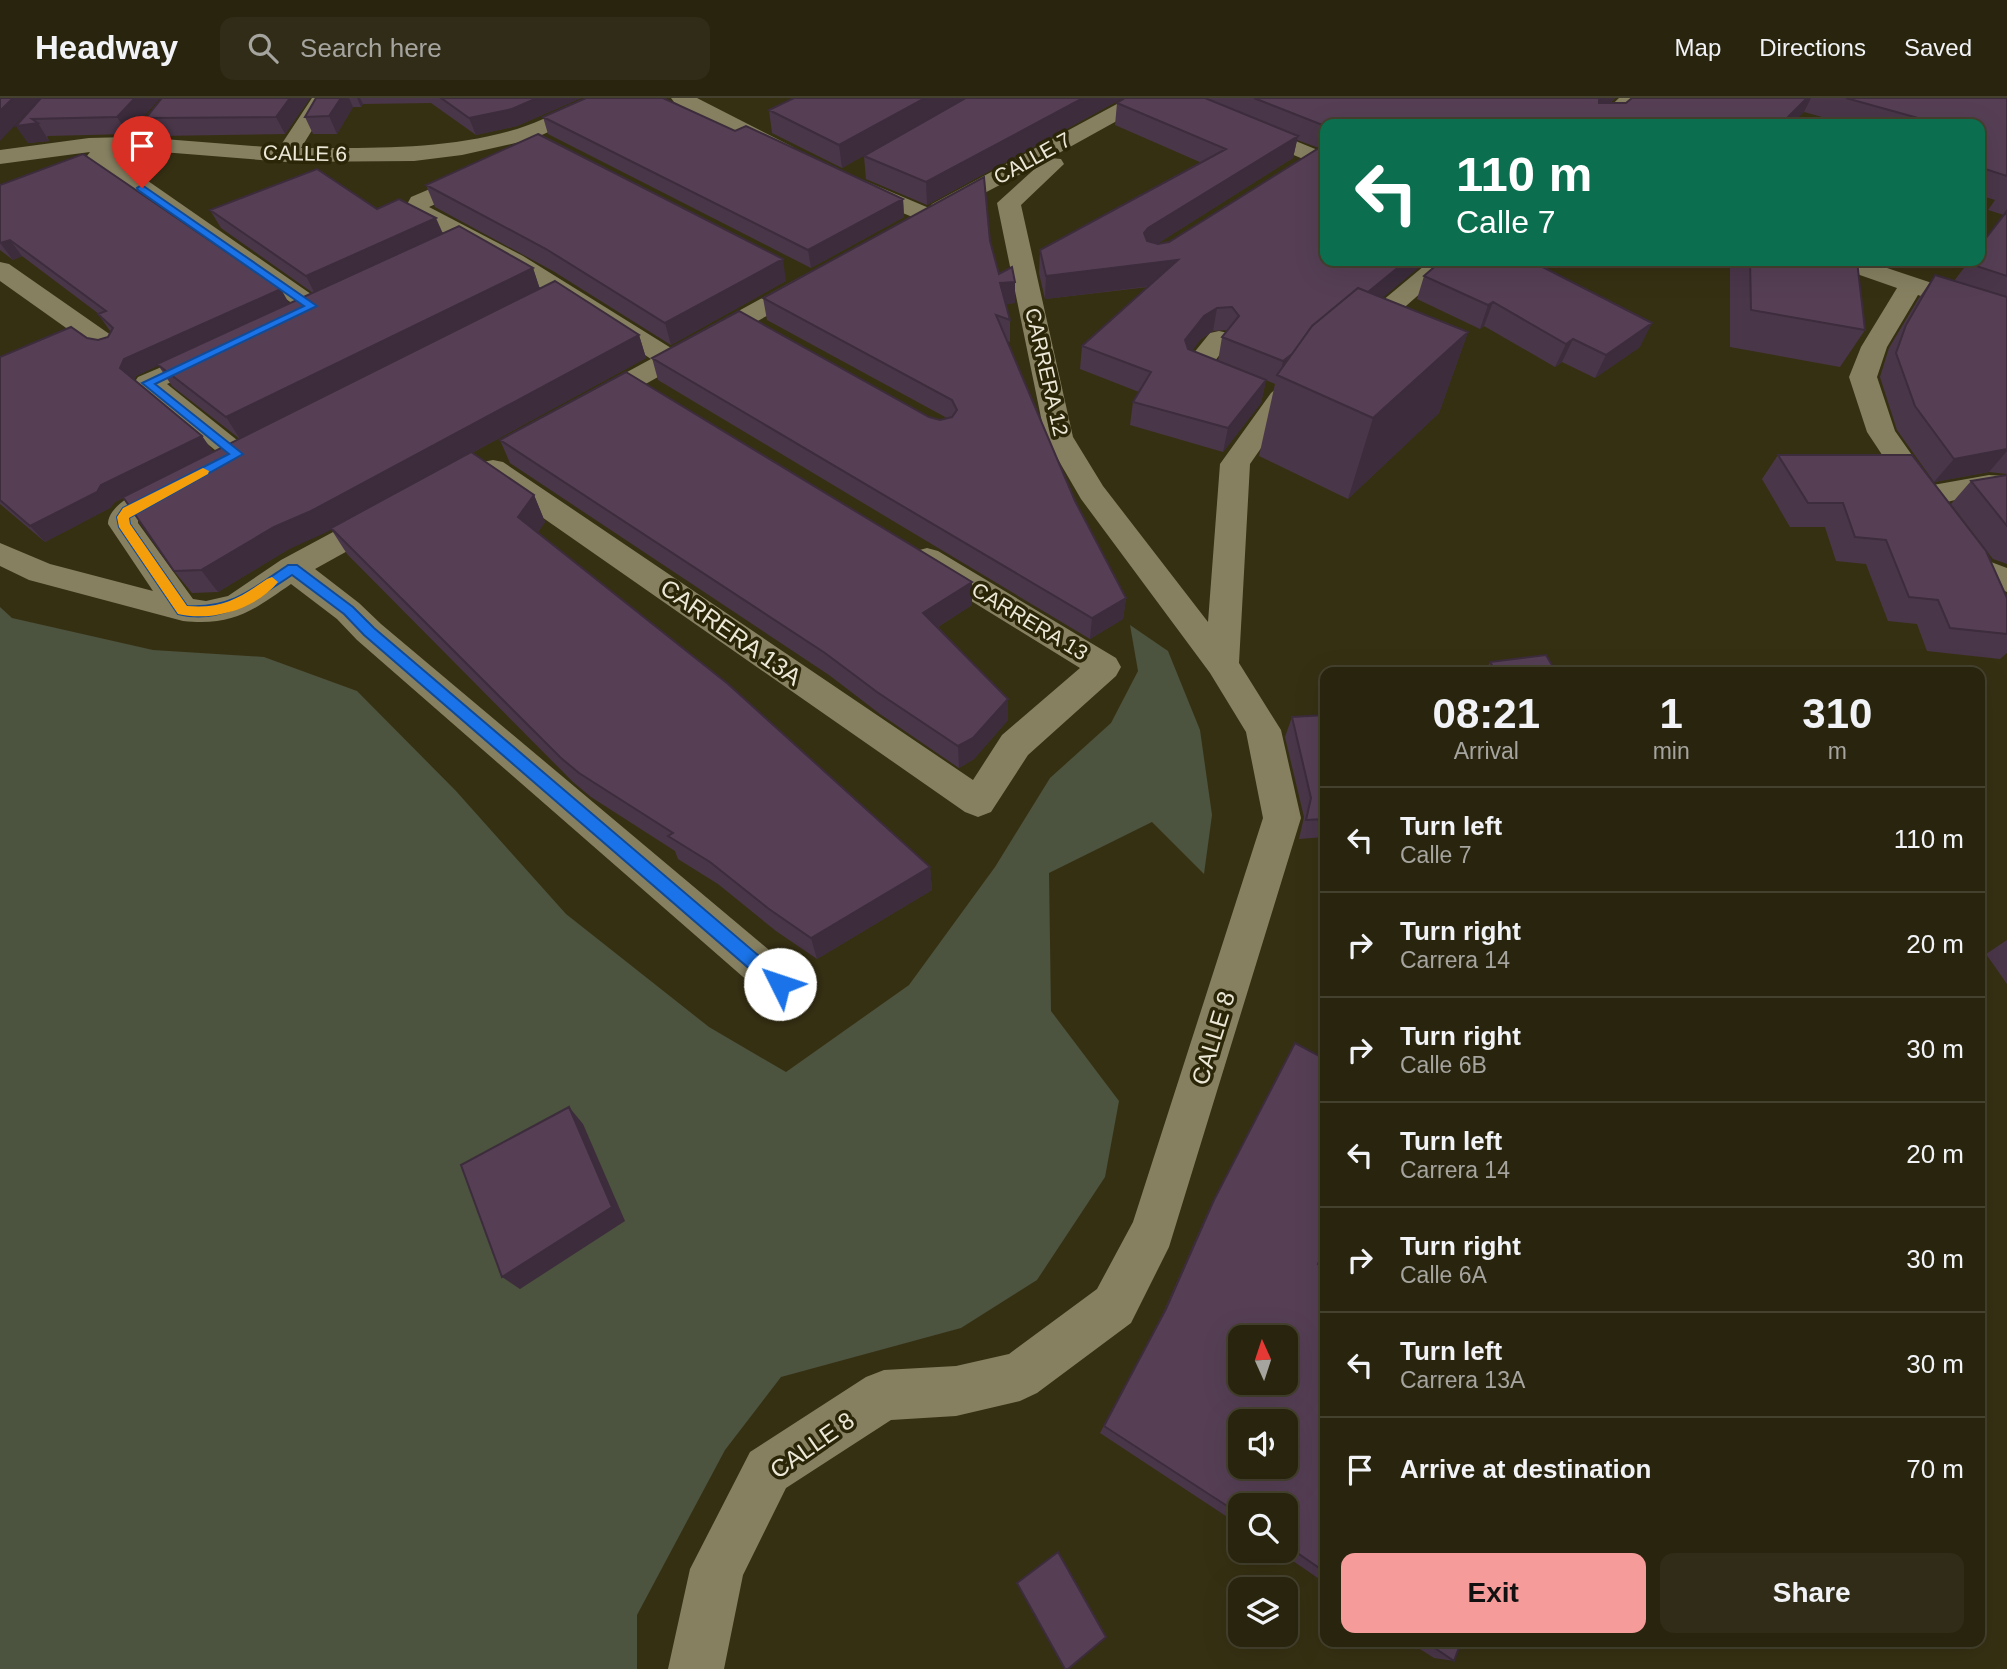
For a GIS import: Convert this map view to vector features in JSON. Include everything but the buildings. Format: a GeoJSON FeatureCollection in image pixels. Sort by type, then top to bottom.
{"type":"FeatureCollection","features":[{"type":"Feature","properties":{"kind":"street"},"geometry":{"type":"LineString","coordinates":[[56,172],[135,143],[173,98]]}},
{"type":"Feature","properties":{"kind":"street"},"geometry":{"type":"LineString","coordinates":[[286,155],[322,98]]}},
{"type":"Feature","properties":{"kind":"street"},"geometry":{"type":"LineString","coordinates":[[681,98],[808,163]]}},
{"type":"Feature","properties":{"kind":"street","name":"CALLE 7"},"geometry":{"type":"LineString","coordinates":[[904,229],[1144,98]]}},
{"type":"Feature","properties":{"kind":"street"},"geometry":{"type":"LineString","coordinates":[[1172,98],[1320,159]]}},
{"type":"Feature","properties":{"kind":"street"},"geometry":{"type":"LineString","coordinates":[[1608,119],[1631,98]]}},
{"type":"Feature","properties":{"kind":"street","name":"CALLE 6"},"geometry":{"type":"LineString","coordinates":[[1,158],[89,145],[135,143],[286,155],[414,154],[523,145],[602,100]]}},
{"type":"Feature","properties":{"kind":"street","name":"CARRERA 12"},"geometry":{"type":"LineString","coordinates":[[1108,117],[1009,203],[1059,438],[1092,492],[1222,664]]}},
{"type":"Feature","properties":{"kind":"street"},"geometry":{"type":"LineString","coordinates":[[739,129],[761,119]]}},
{"type":"Feature","properties":{"kind":"street"},"geometry":{"type":"LineString","coordinates":[[1,158],[29,127]]}},
{"type":"Feature","properties":{"kind":"street"},"geometry":{"type":"LineString","coordinates":[[523,145],[546,145]]}},
{"type":"Feature","properties":{"kind":"street"},"geometry":{"type":"LineString","coordinates":[[99,156],[312,306]]}},
{"type":"Feature","properties":{"kind":"street"},"geometry":{"type":"LineString","coordinates":[[1293,172],[1320,159]]}},
{"type":"Feature","properties":{"kind":"street"},"geometry":{"type":"LineString","coordinates":[[866,166],[837,177],[927,216]]}},
{"type":"Feature","properties":{"kind":"street"},"geometry":{"type":"LineString","coordinates":[[495,168],[419,202],[416,211],[471,235],[554,296],[670,359]]}},
{"type":"Feature","properties":{"kind":"street"},"geometry":{"type":"LineString","coordinates":[[446,246],[471,235]]}},
{"type":"Feature","properties":{"kind":"street"},"geometry":{"type":"LineString","coordinates":[[1222,664],[1235,464],[1281,399],[1439,266]]}},
{"type":"Feature","properties":{"kind":"street"},"geometry":{"type":"LineString","coordinates":[[1857,266],[2007,317]]}},
{"type":"Feature","properties":{"kind":"street"},"geometry":{"type":"LineString","coordinates":[[786,268],[811,281]]}},
{"type":"Feature","properties":{"kind":"street"},"geometry":{"type":"LineString","coordinates":[[564,418],[645,387],[670,359],[753,326],[811,281],[834,268]]}},
{"type":"Feature","properties":{"kind":"street"},"geometry":{"type":"LineString","coordinates":[[0,269],[109,346]]}},
{"type":"Feature","properties":{"kind":"street"},"geometry":{"type":"LineString","coordinates":[[1911,285],[1874,347],[1863,377],[1881,432],[1933,507],[1989,485],[2007,486]]}},
{"type":"Feature","properties":{"kind":"street"},"geometry":{"type":"LineString","coordinates":[[287,318],[336,295]]}},
{"type":"Feature","properties":{"kind":"street"},"geometry":{"type":"LineString","coordinates":[[1219,339],[1197,365],[1281,399]]}},
{"type":"Feature","properties":{"kind":"street"},"geometry":{"type":"LineString","coordinates":[[183,610],[123,524],[123,517],[127,511],[228,459],[148,383],[238,341]]}},
{"type":"Feature","properties":{"kind":"street","name":"CARRERA 13A"},"geometry":{"type":"LineString","coordinates":[[487,460],[978,802],[1015,745],[1104,667]]}},
{"type":"Feature","properties":{"kind":"street"},"geometry":{"type":"LineString","coordinates":[[0,554],[40,572],[183,610],[206,612],[238,605],[292,568],[412,502]]}},
{"type":"Feature","properties":{"kind":"street","name":"CARRERA 13"},"geometry":{"type":"LineString","coordinates":[[904,545],[1104,667]]}},
{"type":"Feature","properties":{"kind":"street"},"geometry":{"type":"LineString","coordinates":[[1985,566],[2007,607]]}},
{"type":"Feature","properties":{"kind":"street"},"geometry":{"type":"LineString","coordinates":[[292,568],[348,611],[379,641],[780,984]]}},
{"type":"Feature","properties":{"kind":"street","name":"CALLE 8"},"geometry":{"type":"LineString","coordinates":[[696,1669],[717,1569],[768,1470],[884,1395],[956,1391],[1020,1376],[1114,1306],[1131,1274],[1153,1231],[1282,818],[1263,730],[1222,664]]}},
{"type":"Feature","properties":{"kind":"green space"},"geometry":{"type":"Polygon","coordinates":[[[0,607],[12,618],[153,650],[264,657],[357,691],[456,791],[566,914],[709,1027],[786,1072],[909,985],[995,867],[1050,778],[1111,723],[1138,671],[1130,625],[1168,651],[1200,730],[1212,815],[1204,874],[1152,822],[1049,873],[1051,1011],[1119,1101],[1105,1177],[1037,1280],[961,1328],[781,1377],[725,1450],[637,1615],[637,1669],[0,1669],[0,607]]]}},
{"type":"Feature","properties":{"kind":"slow traffic"},"geometry":{"type":"LineString","coordinates":[[203,471],[127,511],[123,524],[183,610],[206,612],[238,605],[272,582]]}},
{"type":"Feature","properties":{"kind":"route"},"geometry":{"type":"LineString","coordinates":[[142,188],[312,306],[148,383],[237,454],[127,511],[123,517],[123,524],[183,610],[206,612],[238,605],[292,568],[348,611],[369,632],[780,984]]}}]}
